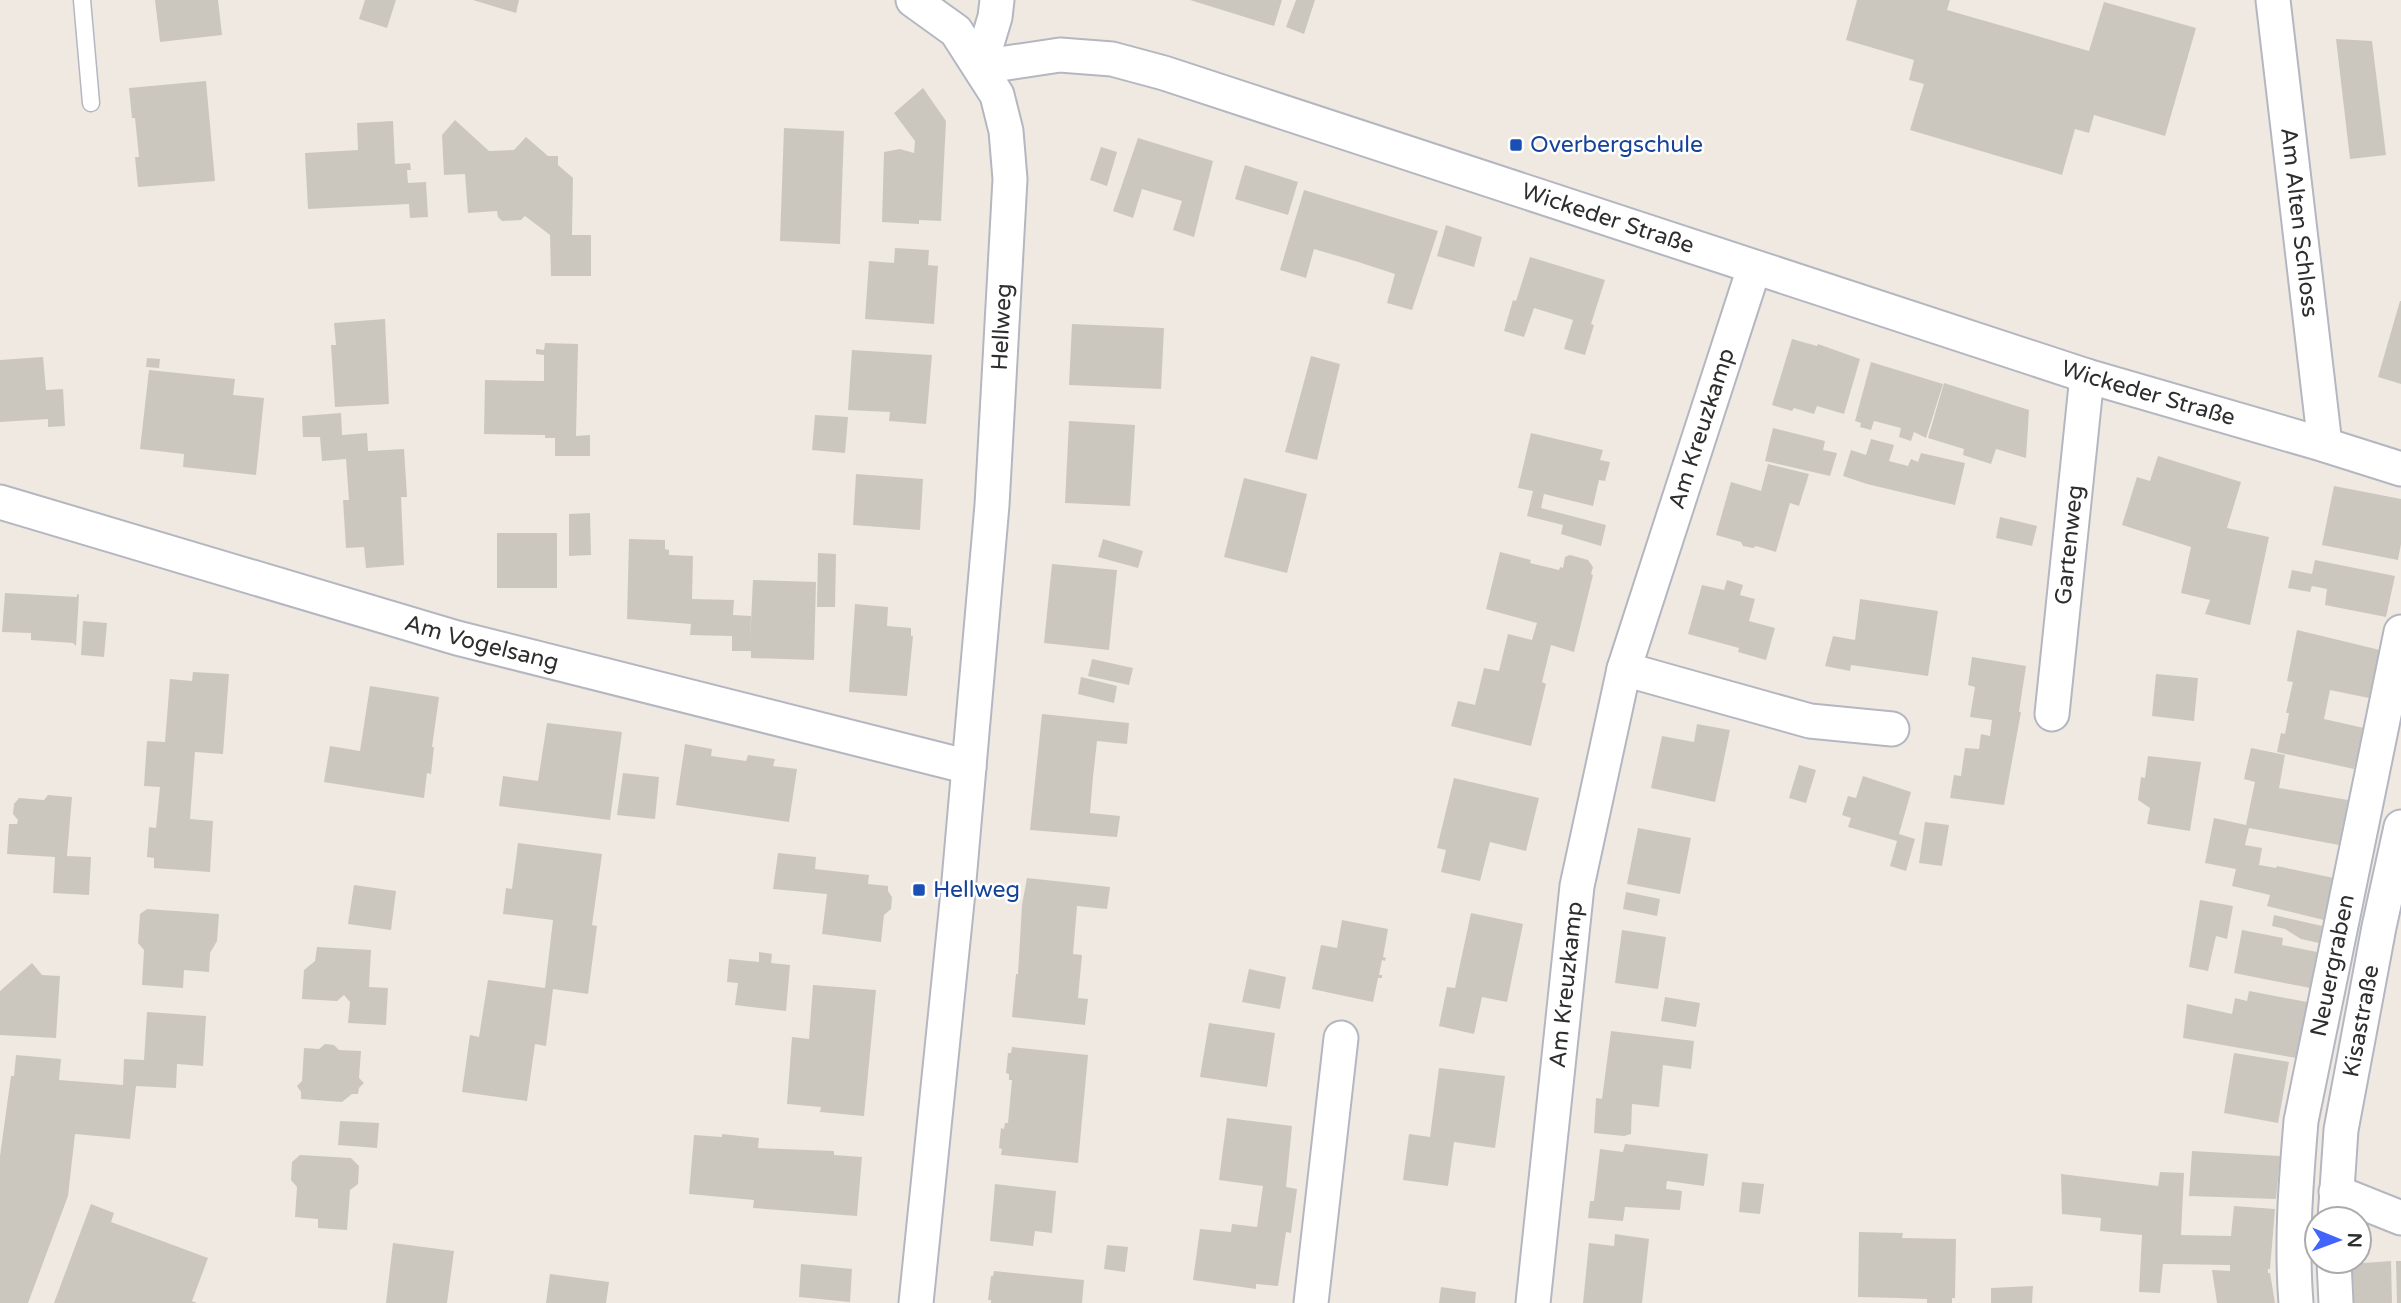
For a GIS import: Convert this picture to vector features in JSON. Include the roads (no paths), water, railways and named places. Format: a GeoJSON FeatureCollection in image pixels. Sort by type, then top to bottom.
{"type":"FeatureCollection","features":[{"type":"Feature","properties":{"kind":"street"},"geometry":{"type":"LineString","coordinates":[[913,0],[956,31],[980,66]]}},
{"type":"Feature","properties":{"kind":"street"},"geometry":{"type":"LineString","coordinates":[[980,66],[995,17],[997,0]]}},
{"type":"Feature","properties":{"kind":"street","name":"Am Alten Schloss"},"geometry":{"type":"LineString","coordinates":[[2273,0],[2325,444]]}},
{"type":"Feature","properties":{"kind":"street","name":"Wickeder Straße"},"geometry":{"type":"LineString","coordinates":[[980,66],[1060,55],[1112,59],[1164,73],[2087,376],[2325,444],[2401,469]]}},
{"type":"Feature","properties":{"kind":"street","name":"Hellweg"},"geometry":{"type":"LineString","coordinates":[[916,1303],[970,767],[992,505],[1010,179],[1006,131],[996,95],[980,66]]}},
{"type":"Feature","properties":{"kind":"street","name":"Am Kreuzkamp"},"geometry":{"type":"LineString","coordinates":[[1533,1303],[1577,886],[1624,669],[1754,268]]}},
{"type":"Feature","properties":{"kind":"street","name":"Gartenweg"},"geometry":{"type":"LineString","coordinates":[[2052,714],[2087,376]]}},
{"type":"Feature","properties":{"kind":"street","name":"Am Vogelsang"},"geometry":{"type":"LineString","coordinates":[[0,502],[457,638],[970,767]]}},
{"type":"Feature","properties":{"kind":"street","name":"Neuergraben"},"geometry":{"type":"LineString","coordinates":[[2296,1303],[2294,1198],[2301,1121],[2401,632]]}},
{"type":"Feature","properties":{"kind":"street"},"geometry":{"type":"LineString","coordinates":[[1624,669],[1810,721],[1892,729]]}},
{"type":"Feature","properties":{"kind":"street","name":"Kisastraße"},"geometry":{"type":"LineString","coordinates":[[2335,1205],[2341,1129],[2401,827]]}},
{"type":"Feature","properties":{"kind":"street"},"geometry":{"type":"LineString","coordinates":[[1311,1303],[1341,1038]]}},
{"type":"Feature","properties":{"kind":"street"},"geometry":{"type":"LineString","coordinates":[[2373,1213],[2401,1218]]}},
{"type":"Feature","properties":{"kind":"street"},"geometry":{"type":"LineString","coordinates":[[2335,1275],[2336,1303]]}},
{"type":"Feature","properties":{"kind":"lane"},"geometry":{"type":"LineString","coordinates":[[82,0],[91,103]]}},
{"type":"Feature","properties":{"kind":"place","name":"Overbergschule"},"geometry":{"type":"Point","coordinates":[1516,145]}},
{"type":"Feature","properties":{"kind":"place","name":"Hellweg"},"geometry":{"type":"Point","coordinates":[919,890]}}]}
